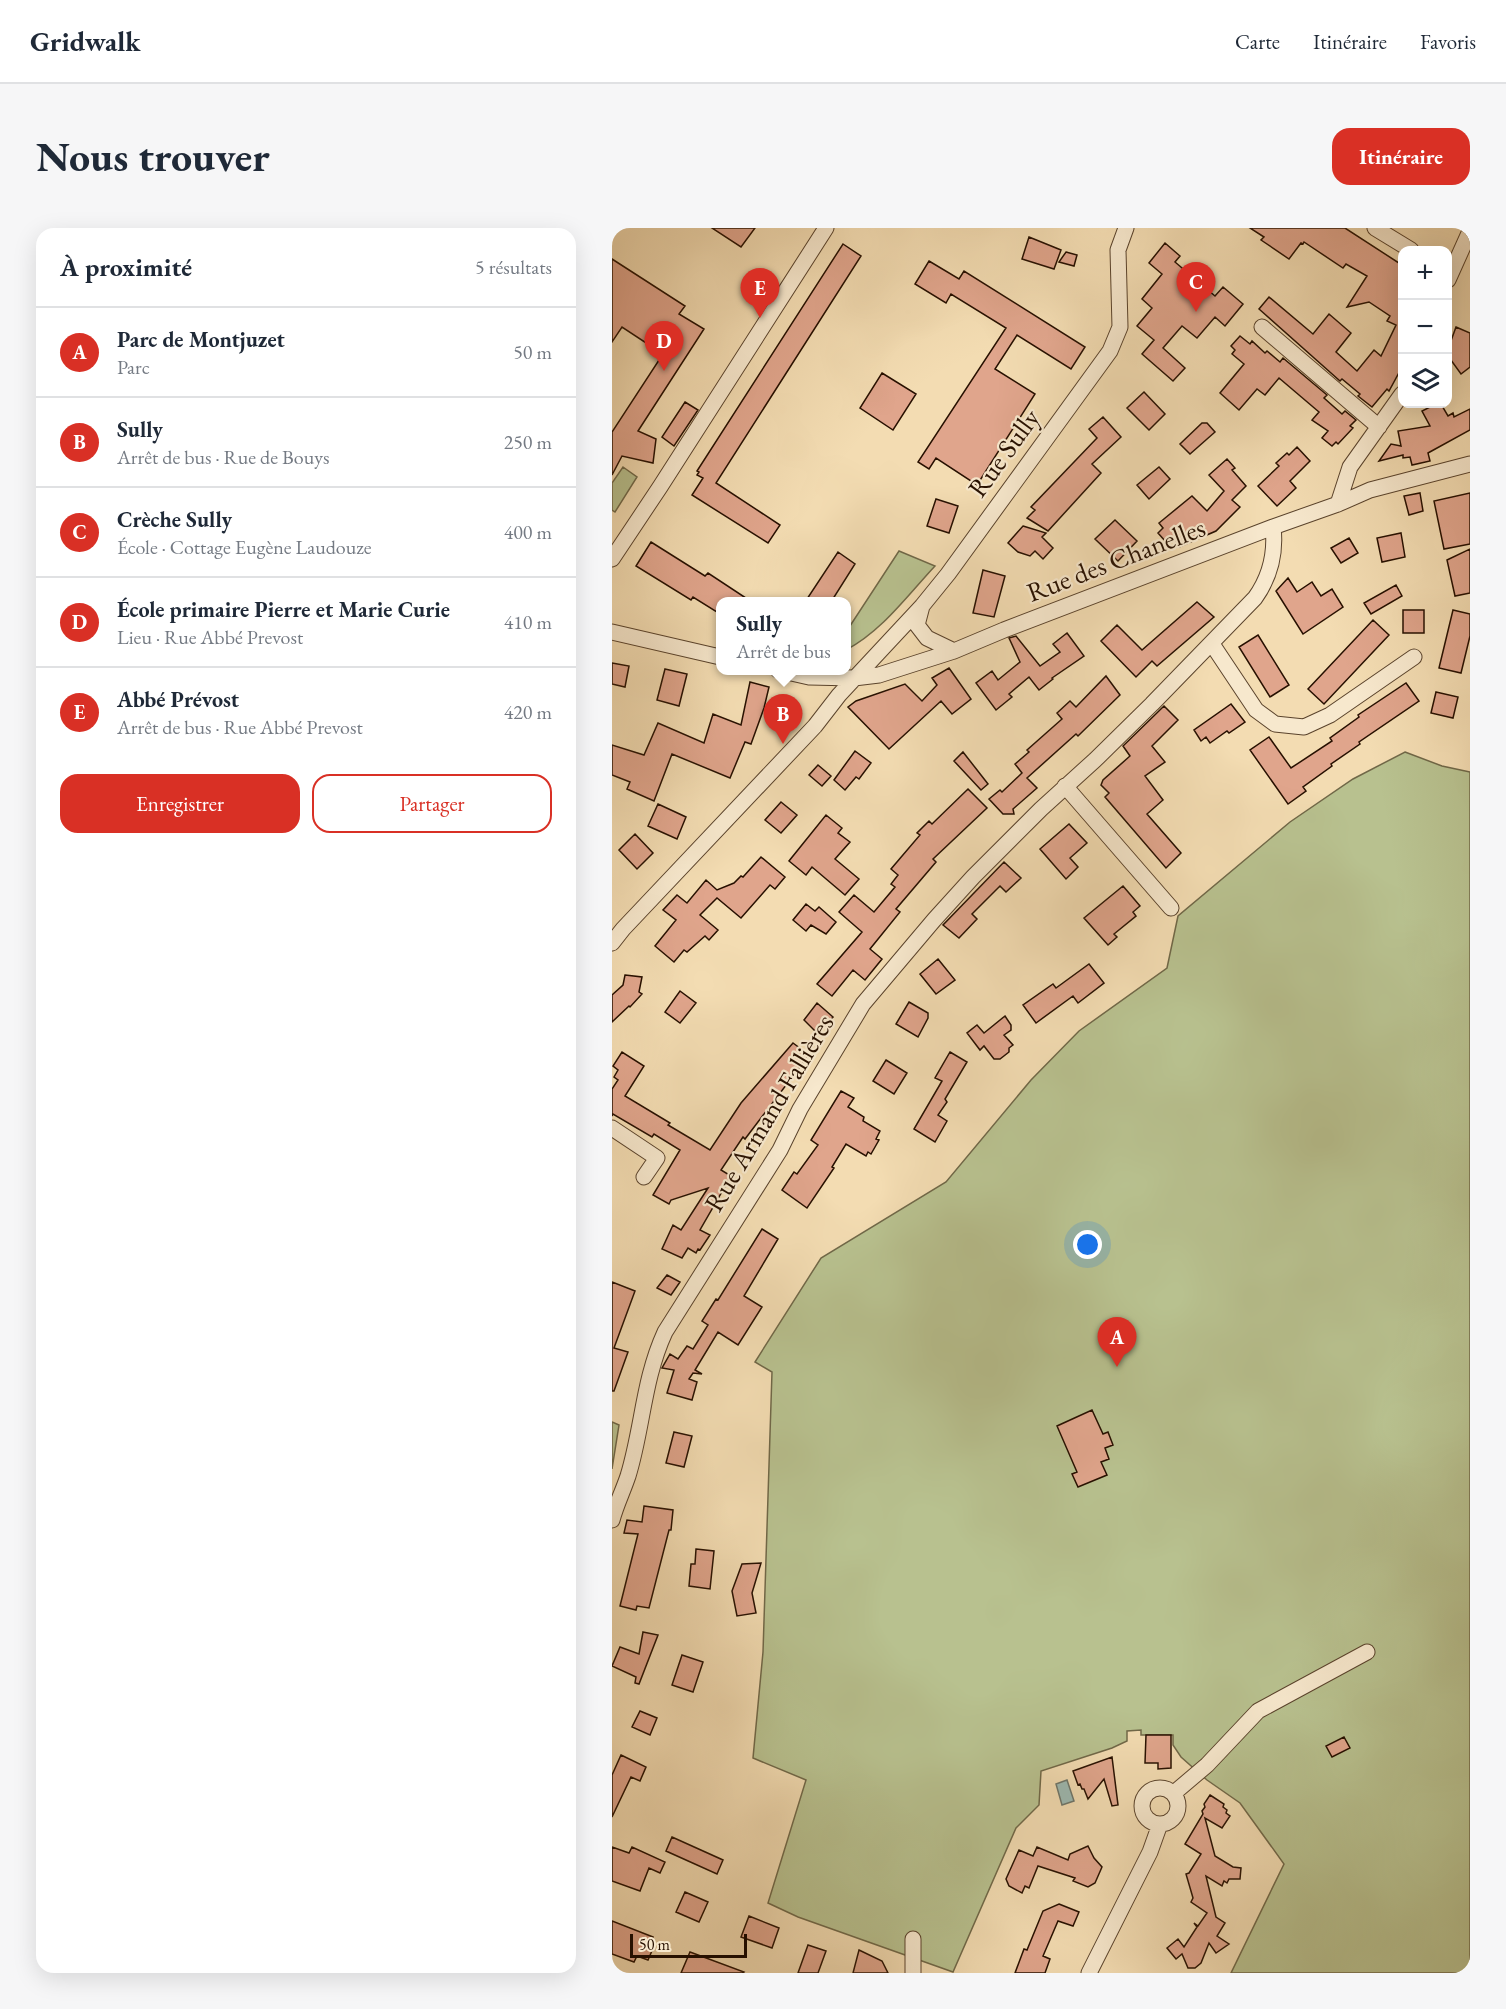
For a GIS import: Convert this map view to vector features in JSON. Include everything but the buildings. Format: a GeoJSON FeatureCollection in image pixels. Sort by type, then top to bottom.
{"type":"FeatureCollection","features":[{"type":"Feature","properties":{"kind":"street"},"geometry":{"type":"LineString","coordinates":[[612,559],[826,228]]}},
{"type":"Feature","properties":{"kind":"street","name":"Rue Sully"},"geometry":{"type":"LineString","coordinates":[[612,943],[623,928],[815,726],[854,678],[922,606],[948,574],[1110,351],[1119,327],[1118,250],[1126,228]]}},
{"type":"Feature","properties":{"kind":"street"},"geometry":{"type":"LineString","coordinates":[[1375,228],[1404,246]]}},
{"type":"Feature","properties":{"kind":"street"},"geometry":{"type":"LineString","coordinates":[[1452,268],[1470,231]]}},
{"type":"Feature","properties":{"kind":"street"},"geometry":{"type":"LineString","coordinates":[[1262,327],[1379,427]]}},
{"type":"Feature","properties":{"kind":"street"},"geometry":{"type":"LineString","coordinates":[[1338,504],[1350,467],[1398,399]]}},
{"type":"Feature","properties":{"kind":"street","name":"Rue des Chanelles"},"geometry":{"type":"LineString","coordinates":[[800,675],[854,678],[879,675],[954,651],[1370,490],[1470,464]]}},
{"type":"Feature","properties":{"kind":"street","name":"Rue Armand Fallières"},"geometry":{"type":"LineString","coordinates":[[612,1520],[628,1476],[649,1375],[665,1332],[780,1150],[800,1109],[863,1004],[973,877],[1065,786],[1095,760],[1255,598],[1266,583],[1273,554],[1273,527]]}},
{"type":"Feature","properties":{"kind":"street"},"geometry":{"type":"LineString","coordinates":[[922,606],[917,626],[927,638],[954,651]]}},
{"type":"Feature","properties":{"kind":"street"},"geometry":{"type":"LineString","coordinates":[[612,632],[716,656]]}},
{"type":"Feature","properties":{"kind":"street"},"geometry":{"type":"LineString","coordinates":[[1212,644],[1256,710],[1275,724],[1304,727],[1330,715],[1414,657]]}},
{"type":"Feature","properties":{"kind":"street"},"geometry":{"type":"LineString","coordinates":[[1065,786],[1171,908]]}},
{"type":"Feature","properties":{"kind":"street"},"geometry":{"type":"LineString","coordinates":[[612,1128],[657,1158],[644,1178]]}},
{"type":"Feature","properties":{"kind":"street"},"geometry":{"type":"LineString","coordinates":[[1173,1793],[1207,1765],[1258,1711],[1367,1652]]}},
{"type":"Feature","properties":{"kind":"street"},"geometry":{"type":"LineString","coordinates":[[1160,1788],[1168,1789],[1173,1793],[1177,1799],[1178,1810],[1172,1820],[1160,1824],[1149,1821],[1142,1807],[1147,1793],[1160,1788]]}},
{"type":"Feature","properties":{"kind":"street"},"geometry":{"type":"LineString","coordinates":[[1089,1973],[1150,1852],[1160,1824]]}},
{"type":"Feature","properties":{"kind":"street"},"geometry":{"type":"LineString","coordinates":[[913,1939],[913,1973]]}},
{"type":"Feature","properties":{"kind":"green space"},"geometry":{"type":"Polygon","coordinates":[[[623,467],[637,477],[615,512],[612,510],[612,483],[623,467]]]}},
{"type":"Feature","properties":{"kind":"green space"},"geometry":{"type":"Polygon","coordinates":[[[899,551],[935,566],[883,623],[851,647],[851,624],[899,551]]]}},
{"type":"Feature","properties":{"kind":"green space"},"geometry":{"type":"Polygon","coordinates":[[[1405,752],[1442,766],[1470,772],[1470,1971],[1468,1973],[1231,1973],[1284,1864],[1240,1803],[1207,1780],[1181,1757],[1173,1745],[1173,1735],[1141,1735],[1141,1730],[1127,1731],[1127,1741],[1112,1748],[1041,1771],[1039,1805],[1016,1828],[953,1972],[798,1917],[768,1903],[806,1780],[753,1758],[763,1652],[772,1372],[755,1362],[821,1258],[946,1182],[1031,1080],[1079,1031],[1167,968],[1178,916],[1290,822],[1353,779],[1405,752]]]}},
{"type":"Feature","properties":{"kind":"green space"},"geometry":{"type":"Polygon","coordinates":[[[612,1422],[619,1425],[612,1469],[612,1422]]]}},
{"type":"Feature","properties":{"kind":"water"},"geometry":{"type":"Polygon","coordinates":[[[1067,1780],[1074,1801],[1062,1805],[1056,1784],[1067,1780]]]}},
{"type":"Feature","properties":{"kind":"place","name":"Crèche Sully"},"geometry":{"type":"Point","coordinates":[1196,312]}},
{"type":"Feature","properties":{"kind":"place","name":"Abbé Prévost"},"geometry":{"type":"Point","coordinates":[760,318]}},
{"type":"Feature","properties":{"kind":"place","name":"École primaire Pierre et Marie Curie"},"geometry":{"type":"Point","coordinates":[664,371]}},
{"type":"Feature","properties":{"kind":"place","name":"Sully"},"geometry":{"type":"Point","coordinates":[783,744]}},
{"type":"Feature","properties":{"kind":"place","name":"Parc de Montjuzet"},"geometry":{"type":"Point","coordinates":[1117,1367]}}]}
